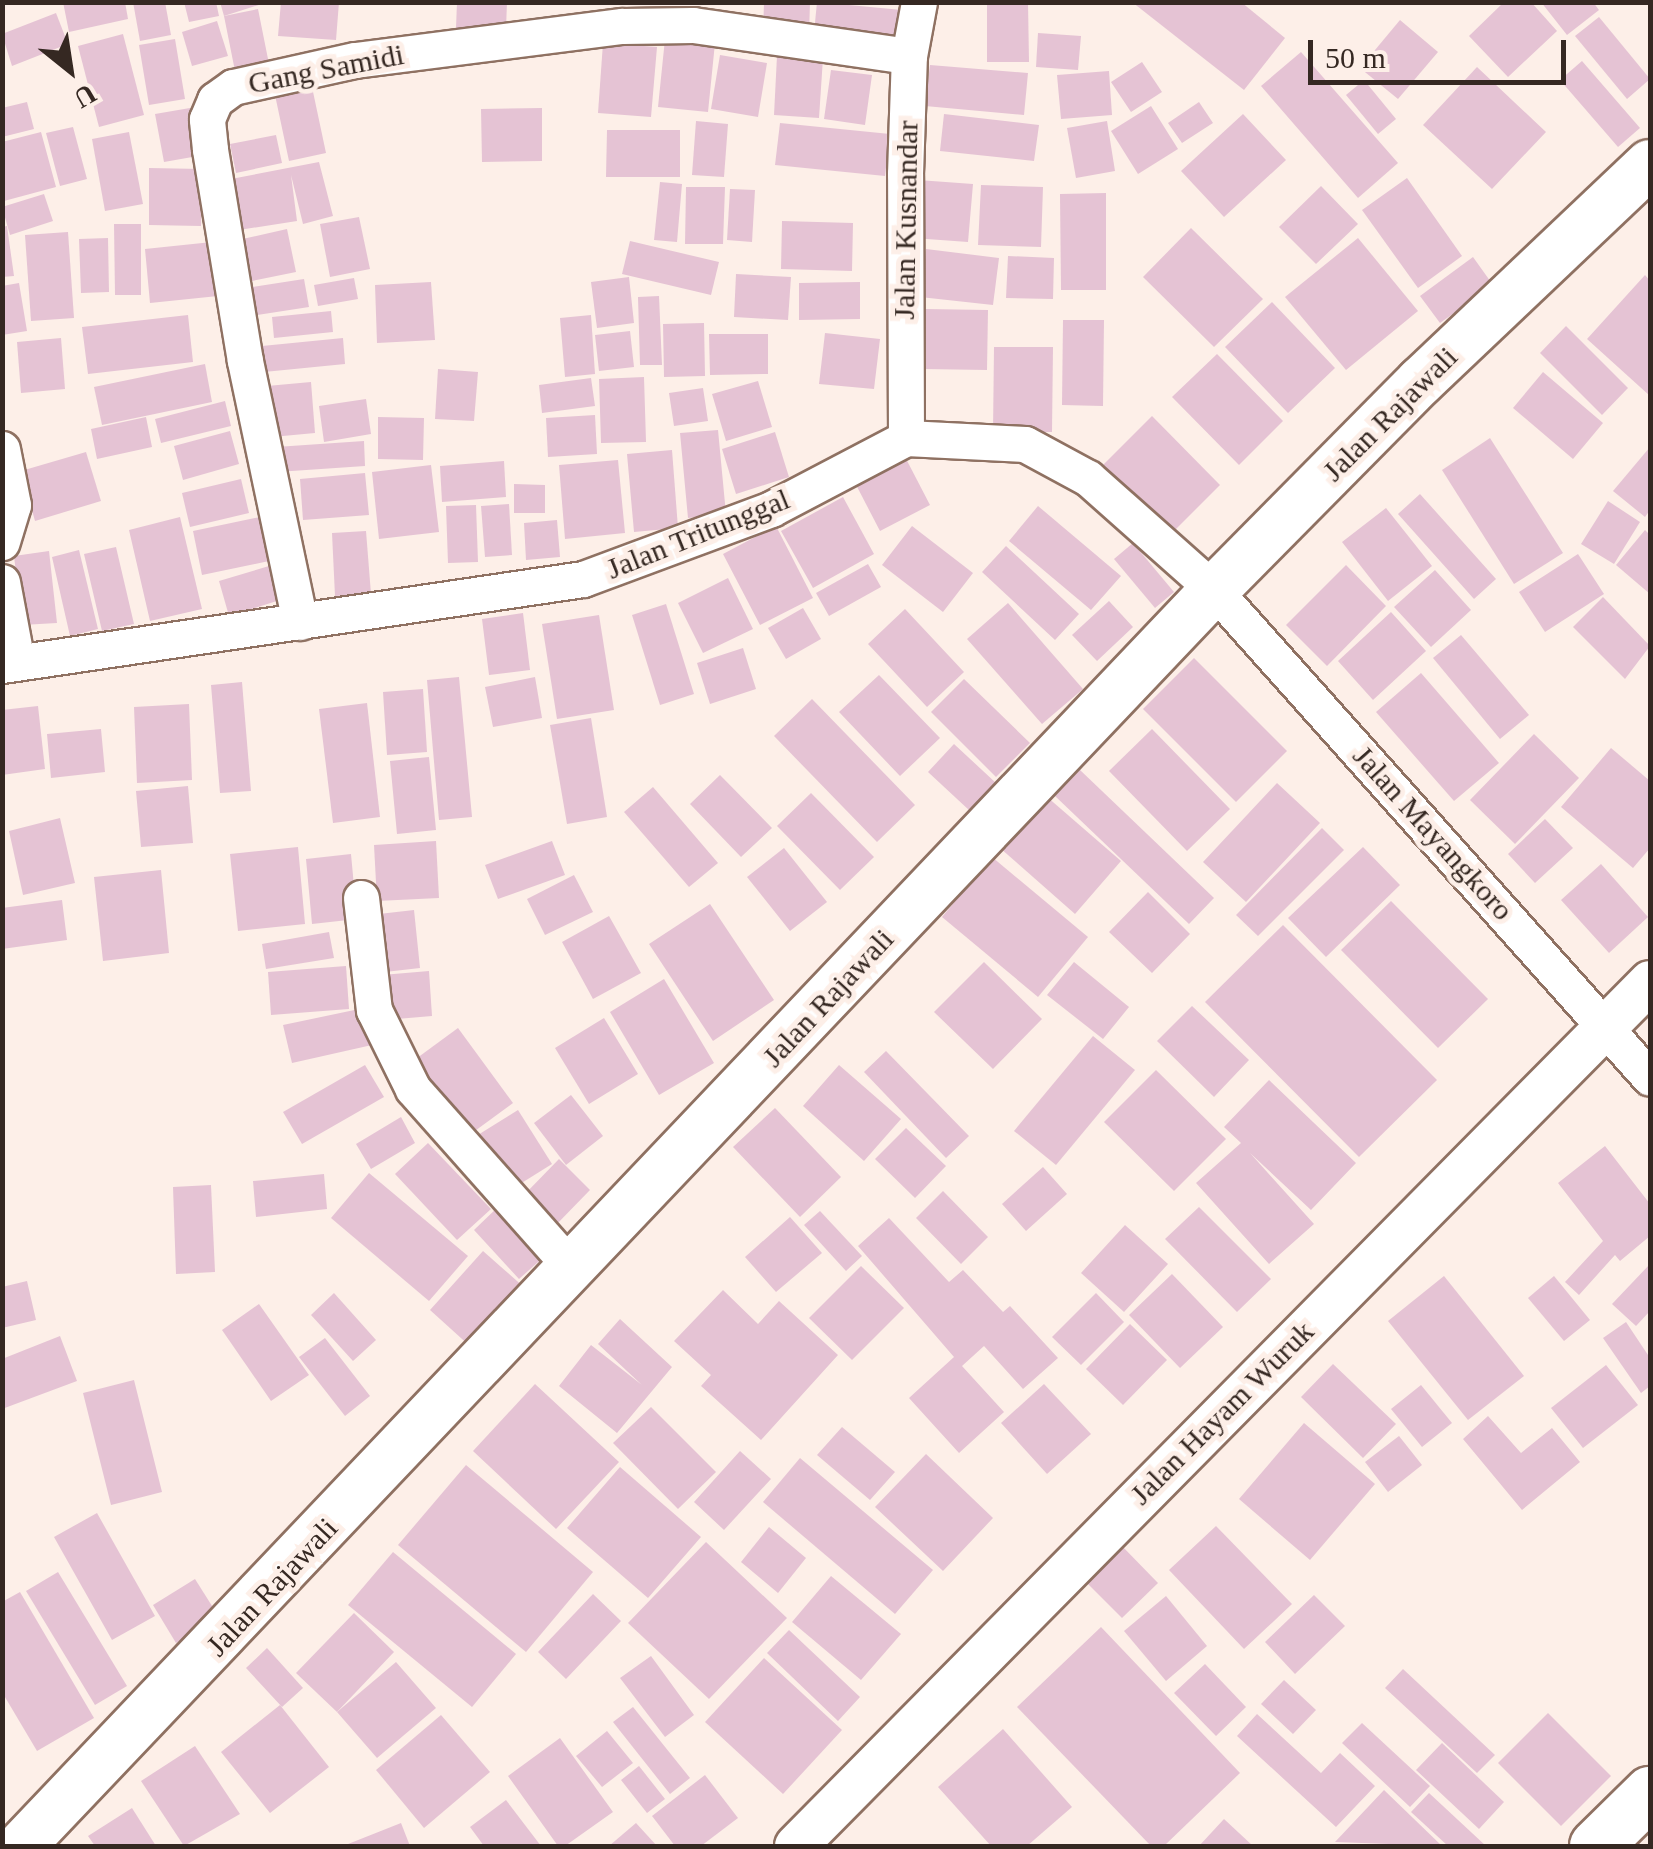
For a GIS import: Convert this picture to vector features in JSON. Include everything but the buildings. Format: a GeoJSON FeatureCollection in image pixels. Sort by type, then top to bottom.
{"type":"FeatureCollection","features":[{"type":"Feature","properties":{"kind":"main road","name":"Jalan Rajawali"},"geometry":{"type":"LineString","coordinates":[[21,1846],[1214,590],[1421,381],[1650,164]]}},
{"type":"Feature","properties":{"kind":"main road"},"geometry":{"type":"LineString","coordinates":[[1596,1846],[1650,1793]]}},
{"type":"Feature","properties":{"kind":"street","name":"Jalan Kusnandar"},"geometry":{"type":"LineString","coordinates":[[906,438],[909,56],[918,2]]}},
{"type":"Feature","properties":{"kind":"street","name":"Gang Samidi"},"geometry":{"type":"LineString","coordinates":[[300,622],[244,361],[206,119],[215,100],[234,88],[354,60],[622,26],[693,25],[909,56]]}},
{"type":"Feature","properties":{"kind":"street","name":"Jalan Tritunggal"},"geometry":{"type":"LineString","coordinates":[[10,664],[583,579],[772,509],[906,438],[1000,440],[1046,452],[1088,478],[1214,590]]}},
{"type":"Feature","properties":{"kind":"street"},"geometry":{"type":"LineString","coordinates":[[2,449],[13,505],[2,542]]}},
{"type":"Feature","properties":{"kind":"street"},"geometry":{"type":"LineString","coordinates":[[2,582],[10,664]]}},
{"type":"Feature","properties":{"kind":"street","name":"Jalan Mayangkoro"},"geometry":{"type":"LineString","coordinates":[[1214,590],[1607,1025],[1650,1078]]}},
{"type":"Feature","properties":{"kind":"street"},"geometry":{"type":"LineString","coordinates":[[360,898],[374,1010],[413,1089],[572,1268]]}},
{"type":"Feature","properties":{"kind":"street","name":"Jalan Hayam Wuruk"},"geometry":{"type":"LineString","coordinates":[[796,1846],[1650,982]]}}]}
